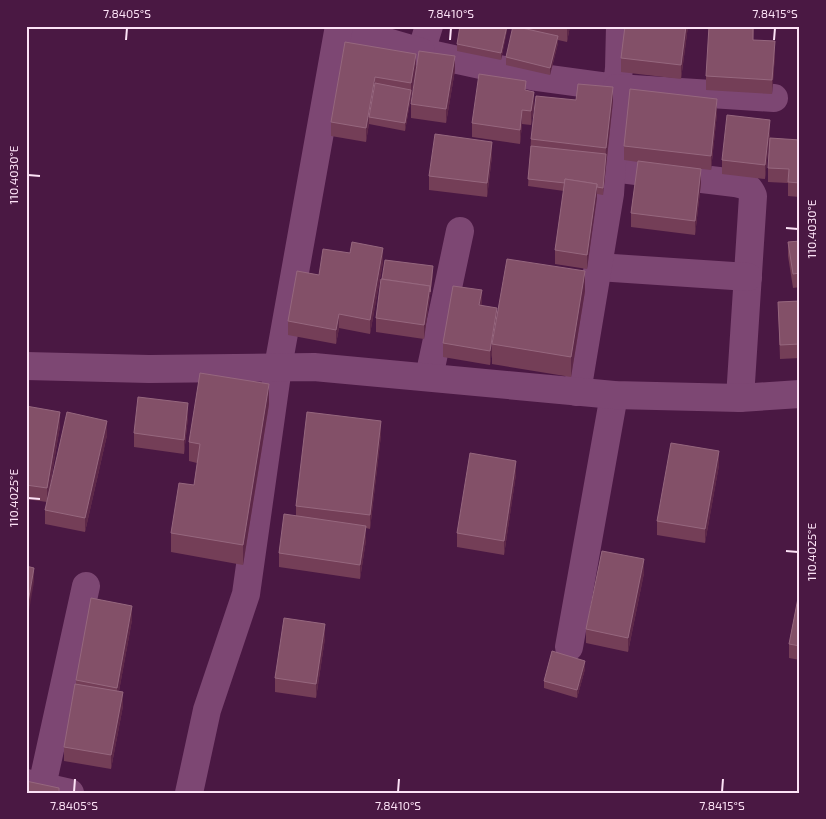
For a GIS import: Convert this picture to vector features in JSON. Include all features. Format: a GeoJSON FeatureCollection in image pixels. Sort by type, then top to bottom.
{"type":"FeatureCollection","features":[{"type":"Feature","properties":{"kind":"street"},"geometry":{"type":"LineString","coordinates":[[421,52],[429,26]]}},
{"type":"Feature","properties":{"kind":"street"},"geometry":{"type":"LineString","coordinates":[[577,392],[610,194],[620,68],[620,26]]}},
{"type":"Feature","properties":{"kind":"street"},"geometry":{"type":"LineString","coordinates":[[189,793],[206,710],[246,594],[278,367],[339,27],[421,52],[536,77],[617,88],[774,98]]}},
{"type":"Feature","properties":{"kind":"street"},"geometry":{"type":"LineString","coordinates":[[612,168],[746,185],[750,188],[753,196],[740,398]]}},
{"type":"Feature","properties":{"kind":"street"},"geometry":{"type":"LineString","coordinates":[[429,377],[460,231]]}},
{"type":"Feature","properties":{"kind":"street"},"geometry":{"type":"LineString","coordinates":[[598,267],[748,278]]}},
{"type":"Feature","properties":{"kind":"street"},"geometry":{"type":"LineString","coordinates":[[26,366],[149,369],[314,367],[614,395],[740,398],[800,394]]}},
{"type":"Feature","properties":{"kind":"street"},"geometry":{"type":"LineString","coordinates":[[569,647],[614,395]]}},
{"type":"Feature","properties":{"kind":"street"},"geometry":{"type":"LineString","coordinates":[[70,793],[34,784],[86,586]]}},
{"type":"Feature","properties":{"kind":"building"},"geometry":{"type":"Polygon","coordinates":[[[460,26],[507,26],[501,53],[457,44],[460,26]]]}},
{"type":"Feature","properties":{"kind":"building"},"geometry":{"type":"Polygon","coordinates":[[[513,26],[558,36],[550,68],[506,57],[513,26]]]}},
{"type":"Feature","properties":{"kind":"building"},"geometry":{"type":"Polygon","coordinates":[[[625,26],[686,26],[681,65],[621,58],[625,26]]]}},
{"type":"Feature","properties":{"kind":"building"},"geometry":{"type":"Polygon","coordinates":[[[709,26],[753,26],[753,40],[775,41],[772,80],[706,76],[709,26]]]}},
{"type":"Feature","properties":{"kind":"building"},"geometry":{"type":"Polygon","coordinates":[[[345,42],[416,54],[411,83],[375,77],[366,128],[331,122],[345,42]]]}},
{"type":"Feature","properties":{"kind":"building"},"geometry":{"type":"Polygon","coordinates":[[[419,51],[455,56],[446,109],[411,104],[419,51]]]}},
{"type":"Feature","properties":{"kind":"building"},"geometry":{"type":"Polygon","coordinates":[[[479,74],[526,81],[525,90],[534,92],[531,111],[522,110],[520,130],[472,123],[479,74]]]}},
{"type":"Feature","properties":{"kind":"building"},"geometry":{"type":"Polygon","coordinates":[[[375,83],[411,90],[405,123],[369,117],[375,83]]]}},
{"type":"Feature","properties":{"kind":"building"},"geometry":{"type":"Polygon","coordinates":[[[578,84],[613,87],[606,148],[531,139],[536,96],[576,100],[578,84]]]}},
{"type":"Feature","properties":{"kind":"building"},"geometry":{"type":"Polygon","coordinates":[[[630,89],[717,99],[711,156],[624,146],[630,89]]]}},
{"type":"Feature","properties":{"kind":"building"},"geometry":{"type":"Polygon","coordinates":[[[727,115],[770,120],[765,165],[722,160],[727,115]]]}},
{"type":"Feature","properties":{"kind":"building"},"geometry":{"type":"Polygon","coordinates":[[[435,134],[492,142],[487,183],[429,176],[435,134]]]}},
{"type":"Feature","properties":{"kind":"building"},"geometry":{"type":"Polygon","coordinates":[[[770,138],[800,140],[800,183],[788,182],[789,169],[768,168],[770,138]]]}},
{"type":"Feature","properties":{"kind":"building"},"geometry":{"type":"Polygon","coordinates":[[[531,146],[606,154],[603,188],[597,187],[597,184],[565,179],[565,183],[528,179],[531,146]]]}},
{"type":"Feature","properties":{"kind":"building"},"geometry":{"type":"Polygon","coordinates":[[[638,161],[701,169],[695,221],[631,213],[638,161]]]}},
{"type":"Feature","properties":{"kind":"building"},"geometry":{"type":"Polygon","coordinates":[[[565,179],[597,184],[587,255],[555,250],[565,179]]]}},
{"type":"Feature","properties":{"kind":"building"},"geometry":{"type":"Polygon","coordinates":[[[800,241],[800,273],[793,274],[788,242],[800,241]]]}},
{"type":"Feature","properties":{"kind":"building"},"geometry":{"type":"Polygon","coordinates":[[[352,242],[383,248],[370,320],[339,314],[336,330],[288,321],[297,271],[319,275],[323,249],[350,253],[352,242]]]}},
{"type":"Feature","properties":{"kind":"building"},"geometry":{"type":"Polygon","coordinates":[[[507,259],[585,271],[571,357],[492,344],[507,259]]]}},
{"type":"Feature","properties":{"kind":"building"},"geometry":{"type":"Polygon","coordinates":[[[385,260],[433,266],[430,292],[430,286],[382,279],[385,260]]]}},
{"type":"Feature","properties":{"kind":"building"},"geometry":{"type":"Polygon","coordinates":[[[381,279],[430,286],[424,325],[376,318],[381,279]]]}},
{"type":"Feature","properties":{"kind":"building"},"geometry":{"type":"Polygon","coordinates":[[[453,286],[482,290],[479,305],[497,308],[490,351],[443,343],[453,286]]]}},
{"type":"Feature","properties":{"kind":"building"},"geometry":{"type":"Polygon","coordinates":[[[800,301],[800,344],[780,345],[778,302],[800,301]]]}},
{"type":"Feature","properties":{"kind":"building"},"geometry":{"type":"Polygon","coordinates":[[[200,373],[269,384],[243,545],[171,533],[179,483],[194,485],[200,444],[189,442],[200,373]]]}},
{"type":"Feature","properties":{"kind":"building"},"geometry":{"type":"Polygon","coordinates":[[[138,397],[188,403],[184,440],[134,433],[138,397]]]}},
{"type":"Feature","properties":{"kind":"building"},"geometry":{"type":"Polygon","coordinates":[[[26,406],[60,412],[47,488],[26,485],[26,406]]]}},
{"type":"Feature","properties":{"kind":"building"},"geometry":{"type":"Polygon","coordinates":[[[67,412],[107,421],[85,518],[45,510],[67,412]]]}},
{"type":"Feature","properties":{"kind":"building"},"geometry":{"type":"Polygon","coordinates":[[[307,412],[381,421],[370,515],[296,506],[307,412]]]}},
{"type":"Feature","properties":{"kind":"building"},"geometry":{"type":"Polygon","coordinates":[[[671,443],[719,451],[705,529],[657,521],[671,443]]]}},
{"type":"Feature","properties":{"kind":"building"},"geometry":{"type":"Polygon","coordinates":[[[470,453],[516,461],[504,541],[457,533],[470,453]]]}},
{"type":"Feature","properties":{"kind":"building"},"geometry":{"type":"Polygon","coordinates":[[[284,514],[366,526],[360,565],[279,553],[284,514]]]}},
{"type":"Feature","properties":{"kind":"building"},"geometry":{"type":"Polygon","coordinates":[[[602,551],[644,559],[628,638],[586,629],[602,551]]]}},
{"type":"Feature","properties":{"kind":"building"},"geometry":{"type":"Polygon","coordinates":[[[26,566],[34,568],[26,614],[26,566]]]}},
{"type":"Feature","properties":{"kind":"building"},"geometry":{"type":"Polygon","coordinates":[[[800,588],[800,646],[789,644],[800,588]]]}},
{"type":"Feature","properties":{"kind":"building"},"geometry":{"type":"Polygon","coordinates":[[[91,598],[132,606],[117,688],[76,680],[91,598]]]}},
{"type":"Feature","properties":{"kind":"building"},"geometry":{"type":"Polygon","coordinates":[[[284,618],[325,624],[316,684],[275,678],[284,618]]]}},
{"type":"Feature","properties":{"kind":"building"},"geometry":{"type":"Polygon","coordinates":[[[552,651],[585,661],[577,690],[544,681],[552,651]]]}},
{"type":"Feature","properties":{"kind":"building"},"geometry":{"type":"Polygon","coordinates":[[[75,684],[123,692],[111,755],[64,747],[75,684]]]}},
{"type":"Feature","properties":{"kind":"building"},"geometry":{"type":"Polygon","coordinates":[[[26,781],[59,788],[59,793],[26,793],[26,781]]]}}]}
